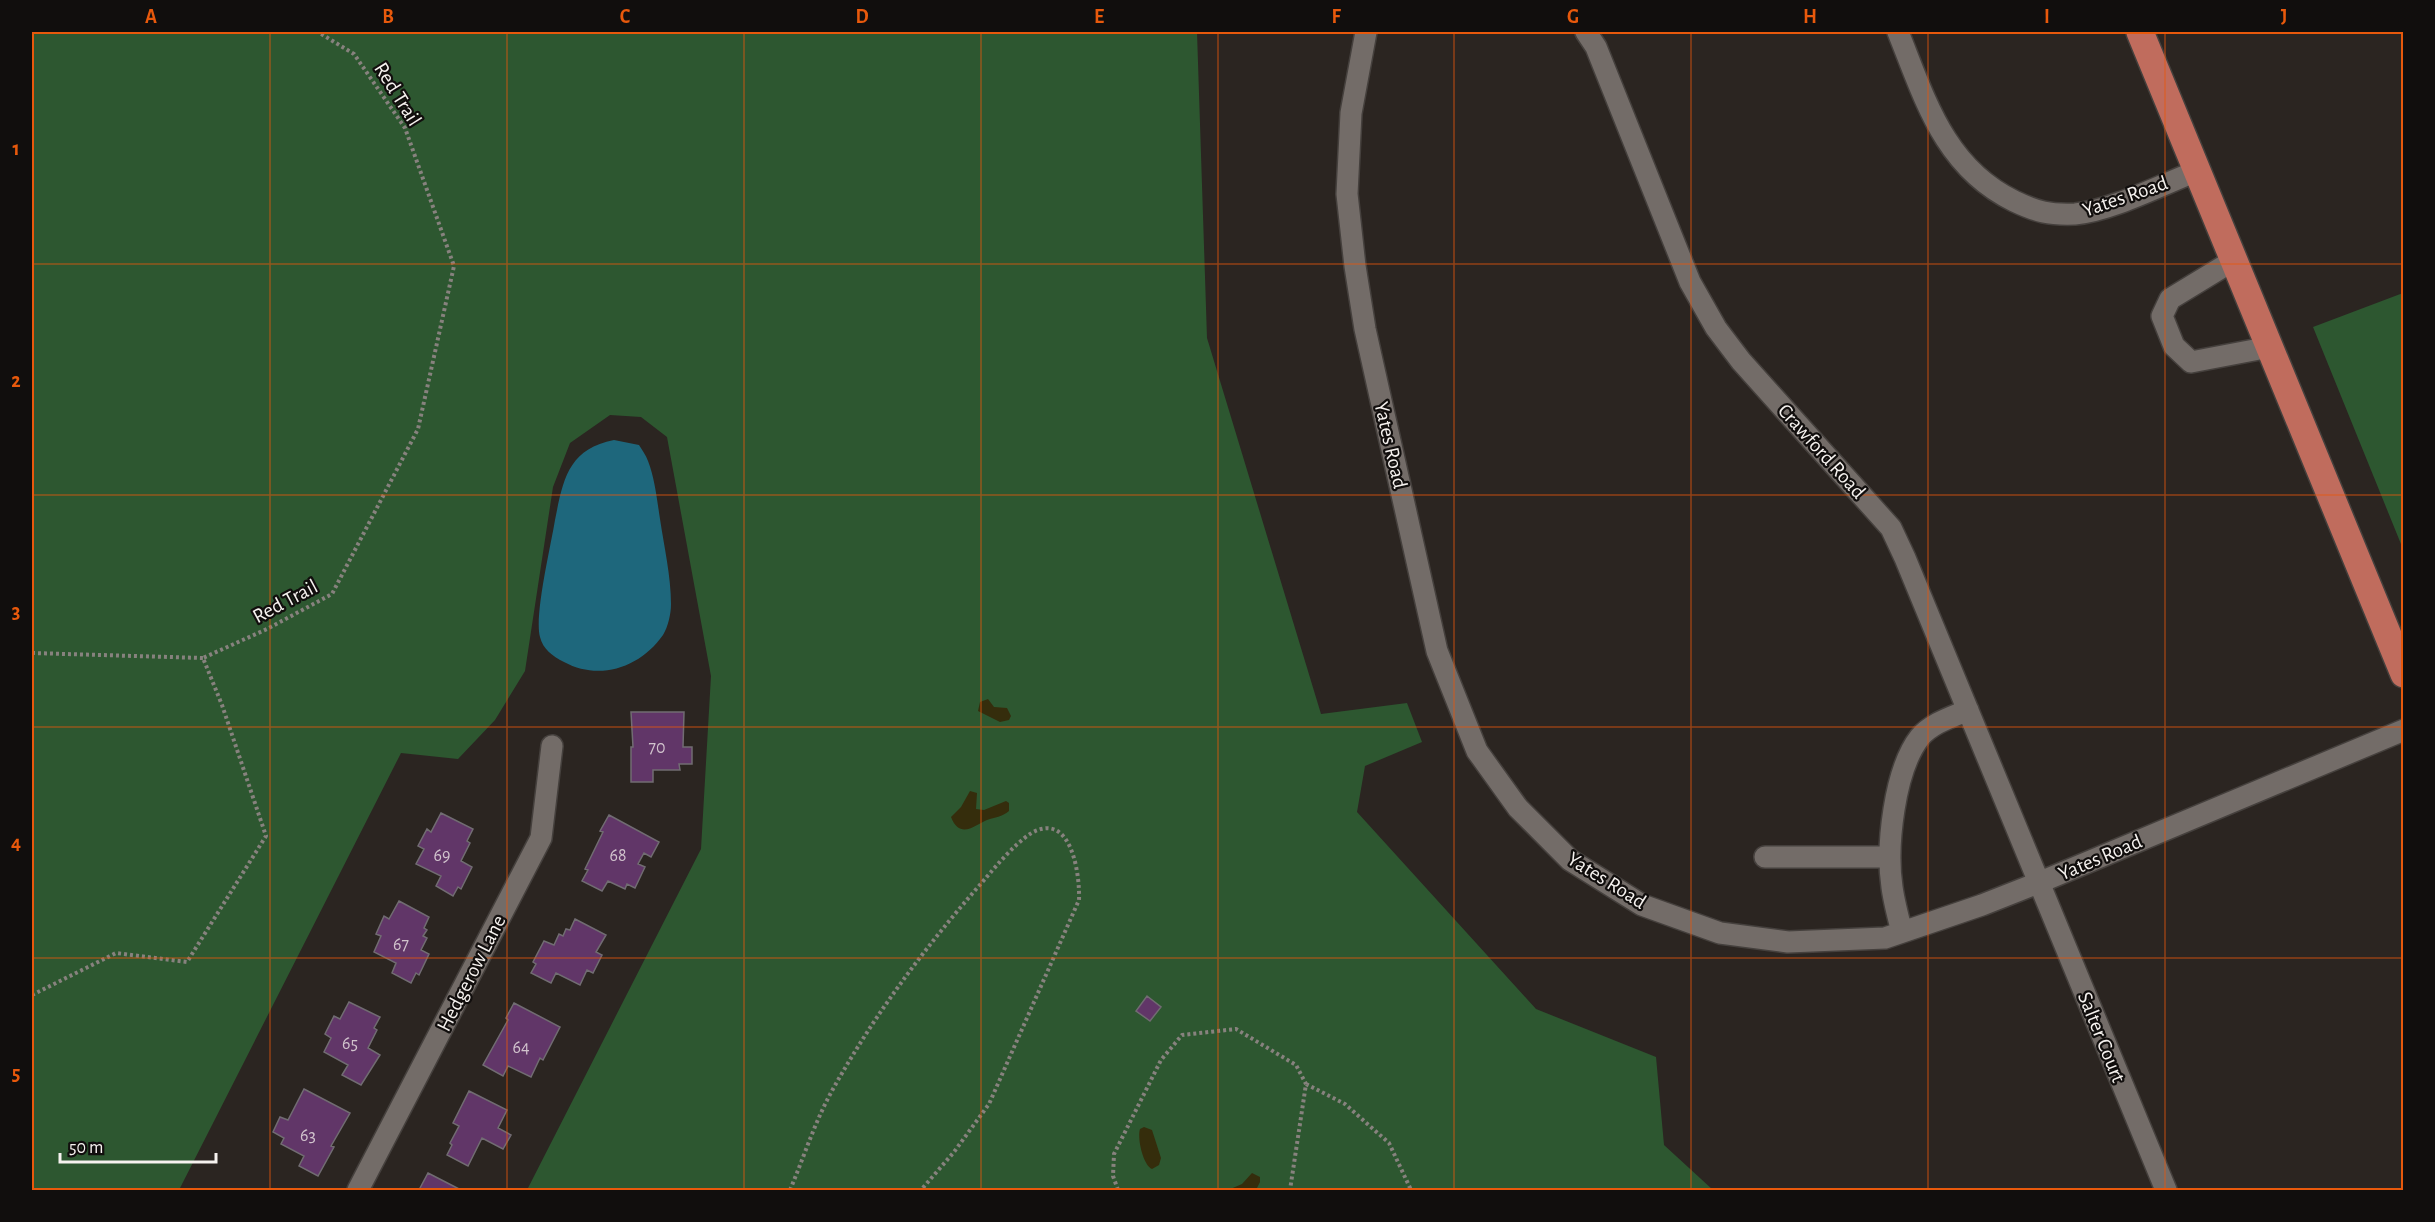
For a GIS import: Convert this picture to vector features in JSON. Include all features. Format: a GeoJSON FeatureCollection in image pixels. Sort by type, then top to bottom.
{"type":"FeatureCollection","features":[{"type":"Feature","properties":{"kind":"main road"},"geometry":{"type":"LineString","coordinates":[[2145,33],[2197,171],[2403,674]]}},
{"type":"Feature","properties":{"kind":"street","name":"Yates Road"},"geometry":{"type":"LineString","coordinates":[[1366,32],[1352,113],[1347,194],[1355,266],[1365,329],[1437,651],[1477,751],[1518,807],[1570,860],[1642,905],[1720,933],[1788,942],[1885,938],[1982,905],[2403,730]]}},
{"type":"Feature","properties":{"kind":"street","name":"Crawford Road"},"geometry":{"type":"LineString","coordinates":[[1586,32],[1596,47],[1690,282],[1716,328],[1741,361],[1891,528],[2038,882]]}},
{"type":"Feature","properties":{"kind":"street","name":"Yates Road"},"geometry":{"type":"LineString","coordinates":[[1898,32],[1934,122],[1960,161],[1991,190],[2040,213],[2077,214],[2112,204],[2197,171]]}},
{"type":"Feature","properties":{"kind":"street"},"geometry":{"type":"LineString","coordinates":[[2234,260],[2170,299],[2162,316],[2174,346],[2191,362],[2270,346]]}},
{"type":"Feature","properties":{"kind":"street"},"geometry":{"type":"LineString","coordinates":[[1902,932],[1892,887],[1890,857],[1891,836],[1902,771],[1921,737],[1941,721],[1968,710]]}},
{"type":"Feature","properties":{"kind":"street","name":"Hedgerow Lane"},"geometry":{"type":"LineString","coordinates":[[358,1191],[541,838],[552,746]]}},
{"type":"Feature","properties":{"kind":"street"},"geometry":{"type":"LineString","coordinates":[[1765,857],[1890,857]]}},
{"type":"Feature","properties":{"kind":"street","name":"Salter Court"},"geometry":{"type":"LineString","coordinates":[[2038,882],[2166,1191]]}},
{"type":"Feature","properties":{"kind":"path","name":"Red Trail"},"geometry":{"type":"LineString","coordinates":[[203,658],[267,629],[332,594],[418,429],[454,266],[405,128],[354,54],[318,32]]}},
{"type":"Feature","properties":{"kind":"path"},"geometry":{"type":"LineString","coordinates":[[32,653],[203,658],[222,705],[266,836],[187,962],[116,953],[32,995]]}},
{"type":"Feature","properties":{"kind":"path"},"geometry":{"type":"LineString","coordinates":[[790,1191],[831,1092],[881,1008],[936,935],[1015,847],[1037,830],[1053,828],[1061,833],[1069,845],[1077,867],[1079,900],[989,1104],[954,1152],[921,1191]]}},
{"type":"Feature","properties":{"kind":"path"},"geometry":{"type":"LineString","coordinates":[[1118,1191],[1113,1176],[1114,1154],[1161,1060],[1182,1035],[1236,1029],[1296,1065],[1306,1084],[1345,1104],[1389,1143],[1411,1191]]}},
{"type":"Feature","properties":{"kind":"path"},"geometry":{"type":"LineString","coordinates":[[1290,1191],[1306,1084]]}},
{"type":"Feature","properties":{"kind":"green space"},"geometry":{"type":"Polygon","coordinates":[[[32,32],[1197,32],[1207,338],[1321,714],[1407,703],[1422,742],[1365,766],[1357,812],[1536,1009],[1656,1057],[1664,1145],[1713,1190],[527,1190],[701,849],[711,676],[667,437],[641,417],[610,415],[570,443],[553,487],[525,671],[495,720],[458,759],[401,753],[179,1190],[32,1190],[32,32]]]}},
{"type":"Feature","properties":{"kind":"green space"},"geometry":{"type":"Polygon","coordinates":[[[2403,293],[2403,549],[2313,327],[2403,293]]]}},
{"type":"Feature","properties":{"kind":"sand"},"geometry":{"type":"Polygon","coordinates":[[[988,699],[994,707],[1007,708],[1011,716],[1009,720],[1000,722],[978,711],[980,702],[988,699]]]}},
{"type":"Feature","properties":{"kind":"sand"},"geometry":{"type":"Polygon","coordinates":[[[970,791],[977,793],[976,809],[984,810],[1006,801],[1009,803],[1009,811],[968,829],[959,828],[951,817],[961,807],[970,791]]]}},
{"type":"Feature","properties":{"kind":"sand"},"geometry":{"type":"Polygon","coordinates":[[[1144,1127],[1152,1130],[1161,1158],[1159,1165],[1152,1169],[1143,1157],[1140,1145],[1139,1133],[1144,1127]]]}},
{"type":"Feature","properties":{"kind":"sand"},"geometry":{"type":"Polygon","coordinates":[[[1252,1173],[1260,1177],[1256,1190],[1228,1190],[1242,1184],[1252,1173]]]}},
{"type":"Feature","properties":{"kind":"water"},"geometry":{"type":"Polygon","coordinates":[[[614,440],[639,445],[650,468],[656,490],[667,561],[671,608],[668,624],[654,646],[631,663],[605,671],[577,668],[552,655],[541,641],[539,613],[555,520],[565,479],[570,468],[586,451],[614,440]]]}},
{"type":"Feature","properties":{"kind":"building"},"geometry":{"type":"Polygon","coordinates":[[[631,712],[684,712],[683,747],[692,747],[692,764],[679,764],[680,770],[653,770],[653,782],[631,782],[631,747],[633,747],[631,712]]]}},
{"type":"Feature","properties":{"kind":"building"},"geometry":{"type":"Polygon","coordinates":[[[441,813],[473,829],[467,841],[470,843],[461,861],[472,867],[461,889],[458,887],[453,896],[436,886],[441,876],[416,864],[424,849],[418,846],[427,829],[431,832],[441,813]]]}},
{"type":"Feature","properties":{"kind":"building"},"geometry":{"type":"Polygon","coordinates":[[[609,815],[659,842],[651,857],[644,853],[638,864],[645,867],[635,888],[627,884],[625,889],[608,881],[602,891],[582,881],[588,870],[585,869],[603,832],[600,831],[609,815]]]}},
{"type":"Feature","properties":{"kind":"building"},"geometry":{"type":"Polygon","coordinates":[[[399,901],[429,917],[424,928],[427,930],[423,936],[427,938],[421,950],[429,954],[419,975],[416,973],[411,983],[392,973],[396,963],[374,952],[381,936],[376,934],[384,916],[389,919],[399,901]]]}},
{"type":"Feature","properties":{"kind":"building"},"geometry":{"type":"Polygon","coordinates":[[[575,919],[606,935],[596,952],[602,955],[593,973],[587,970],[580,985],[556,973],[551,983],[531,973],[536,964],[533,962],[544,941],[554,945],[559,934],[563,936],[566,929],[570,930],[575,919]]]}},
{"type":"Feature","properties":{"kind":"building"},"geometry":{"type":"Polygon","coordinates":[[[1147,996],[1161,1007],[1150,1021],[1136,1011],[1147,996]]]}},
{"type":"Feature","properties":{"kind":"building"},"geometry":{"type":"Polygon","coordinates":[[[349,1002],[380,1017],[374,1028],[377,1030],[368,1048],[380,1055],[361,1085],[342,1075],[348,1065],[324,1052],[331,1038],[325,1034],[334,1016],[340,1019],[349,1002]]]}},
{"type":"Feature","properties":{"kind":"building"},"geometry":{"type":"Polygon","coordinates":[[[514,1003],[560,1027],[543,1060],[540,1058],[531,1077],[508,1066],[503,1076],[483,1065],[508,1020],[506,1018],[514,1003]]]}},
{"type":"Feature","properties":{"kind":"building"},"geometry":{"type":"Polygon","coordinates":[[[304,1089],[350,1113],[331,1146],[334,1147],[318,1176],[299,1166],[304,1156],[281,1144],[284,1138],[273,1132],[280,1117],[288,1120],[304,1089]]]}},
{"type":"Feature","properties":{"kind":"building"},"geometry":{"type":"Polygon","coordinates":[[[469,1091],[507,1110],[498,1128],[511,1135],[503,1149],[482,1138],[468,1166],[447,1155],[452,1145],[450,1143],[459,1126],[453,1123],[469,1091]]]}},
{"type":"Feature","properties":{"kind":"building"},"geometry":{"type":"Polygon","coordinates":[[[428,1173],[461,1190],[419,1190],[428,1173]]]}}]}
